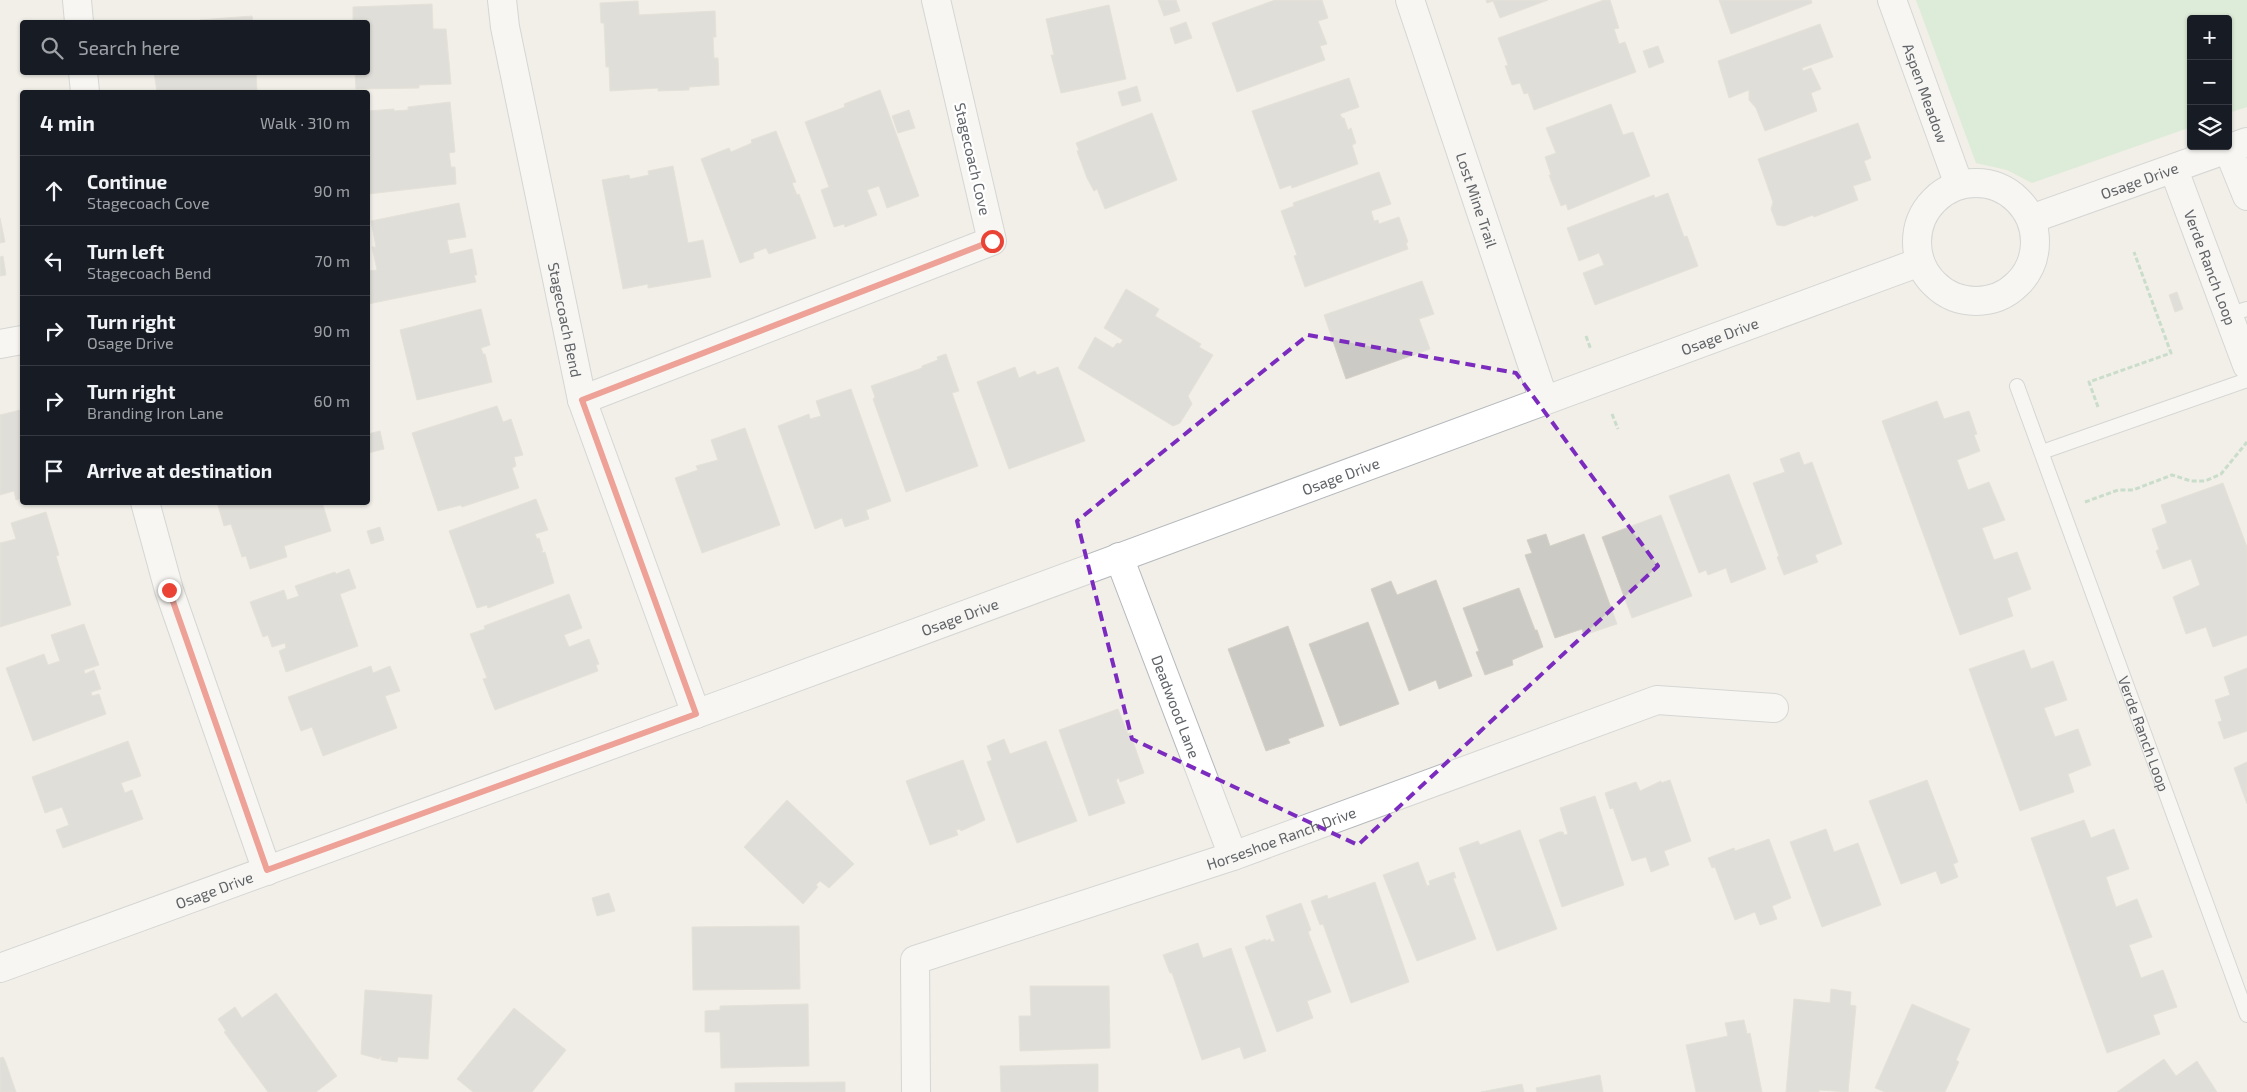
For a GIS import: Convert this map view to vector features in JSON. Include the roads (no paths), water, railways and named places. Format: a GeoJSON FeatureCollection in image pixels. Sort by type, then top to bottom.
{"type":"FeatureCollection","features":[{"type":"Feature","properties":{"kind":"street"},"geometry":{"type":"LineString","coordinates":[[77,0],[79,20]]}},
{"type":"Feature","properties":{"kind":"street","name":"Stagecoach Bend"},"geometry":{"type":"LineString","coordinates":[[502,0],[507,36],[582,400],[696,714]]}},
{"type":"Feature","properties":{"kind":"street","name":"Stagecoach Cove"},"geometry":{"type":"LineString","coordinates":[[582,400],[992,241],[936,0]]}},
{"type":"Feature","properties":{"kind":"street","name":"Lost Mine Trail"},"geometry":{"type":"LineString","coordinates":[[1410,0],[1544,400]]}},
{"type":"Feature","properties":{"kind":"street","name":"Aspen Meadow"},"geometry":{"type":"LineString","coordinates":[[1892,0],[1959,186]]}},
{"type":"Feature","properties":{"kind":"street"},"geometry":{"type":"LineString","coordinates":[[84,75],[85,90]]}},
{"type":"Feature","properties":{"kind":"street"},"geometry":{"type":"LineString","coordinates":[[2238,146],[2247,196]]}},
{"type":"Feature","properties":{"kind":"street","name":"Osage Drive"},"geometry":{"type":"LineString","coordinates":[[2031,219],[2238,146]]}},
{"type":"Feature","properties":{"kind":"street","name":"Verde Ranch Loop"},"geometry":{"type":"LineString","coordinates":[[2174,170],[2238,312],[2247,366]]}},
{"type":"Feature","properties":{"kind":"street"},"geometry":{"type":"LineString","coordinates":[[1976,183],[1994,186],[2009,193],[2022,205],[2031,219],[2035,238],[2033,257],[2026,274],[2013,288],[1997,297],[1978,301],[1959,299],[1942,291],[1928,278],[1920,262],[1916,243],[1919,224],[1928,207],[1942,193],[1959,186],[1976,183]]}},
{"type":"Feature","properties":{"kind":"street","name":"Osage Drive"},"geometry":{"type":"LineString","coordinates":[[0,968],[696,714],[1920,262]]}},
{"type":"Feature","properties":{"kind":"street"},"geometry":{"type":"LineString","coordinates":[[0,344],[20,340]]}},
{"type":"Feature","properties":{"kind":"street"},"geometry":{"type":"LineString","coordinates":[[146,505],[169,590],[267,870]]}},
{"type":"Feature","properties":{"kind":"street","name":"Deadwood Lane"},"geometry":{"type":"LineString","coordinates":[[1119,557],[1233,856]]}},
{"type":"Feature","properties":{"kind":"street","name":"Horseshoe Ranch Drive"},"geometry":{"type":"LineString","coordinates":[[916,1092],[915,960],[1233,856],[1657,700],[1774,708]]}},
{"type":"Feature","properties":{"kind":"lane"},"geometry":{"type":"LineString","coordinates":[[2042,452],[2247,380]]}},
{"type":"Feature","properties":{"kind":"lane","name":"Verde Ranch Loop"},"geometry":{"type":"LineString","coordinates":[[2018,386],[2247,1015]]}}]}
